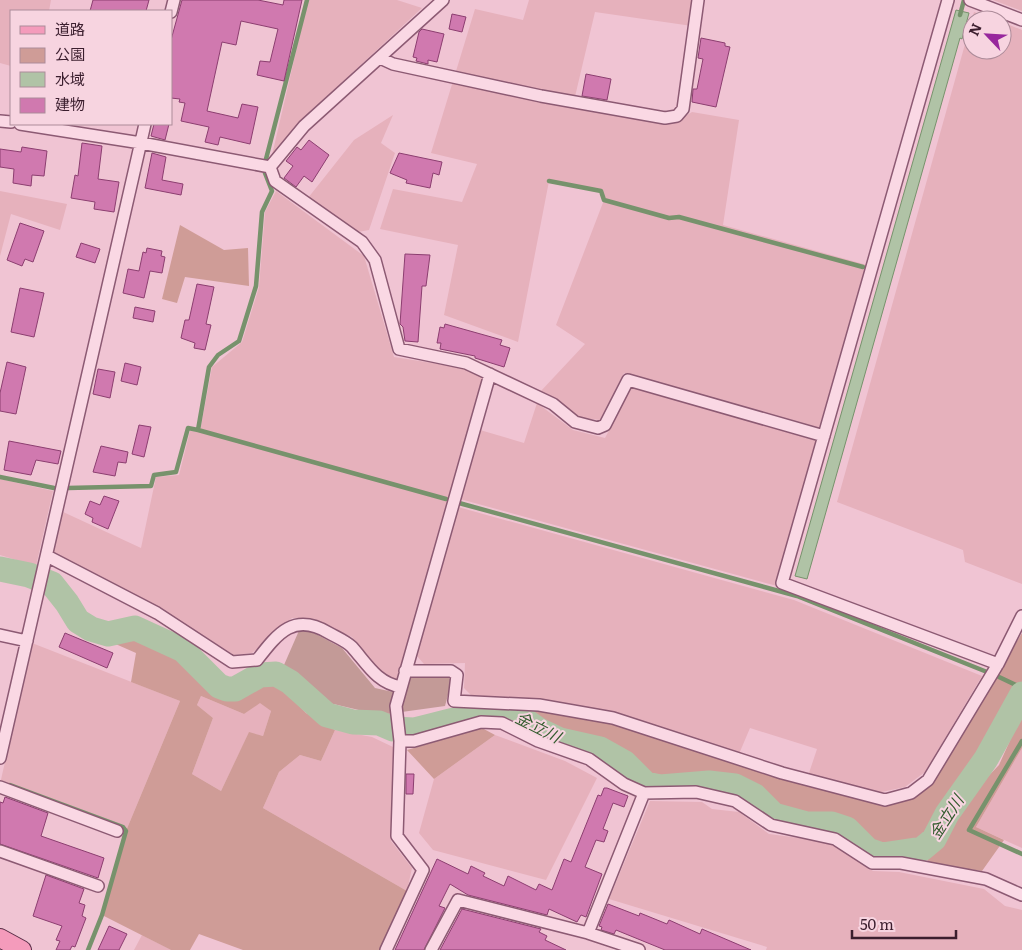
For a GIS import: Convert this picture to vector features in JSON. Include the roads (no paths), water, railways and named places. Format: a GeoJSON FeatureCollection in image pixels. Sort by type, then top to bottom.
{"type":"FeatureCollection","features":[{"type":"Feature","properties":{"kind":"main road"},"geometry":{"type":"LineString","coordinates":[[0,938],[22,950]]}},
{"type":"Feature","properties":{"kind":"street"},"geometry":{"type":"LineString","coordinates":[[270,167],[304,126],[443,0]]}},
{"type":"Feature","properties":{"kind":"street"},"geometry":{"type":"LineString","coordinates":[[380,58],[393,64],[540,96],[665,118],[677,116],[683,109],[698,0]]}},
{"type":"Feature","properties":{"kind":"street"},"geometry":{"type":"LineString","coordinates":[[948,0],[782,582],[998,664]]}},
{"type":"Feature","properties":{"kind":"street"},"geometry":{"type":"LineString","coordinates":[[971,0],[1022,20]]}},
{"type":"Feature","properties":{"kind":"street"},"geometry":{"type":"LineString","coordinates":[[26,125],[141,143],[270,167]]}},
{"type":"Feature","properties":{"kind":"street"},"geometry":{"type":"LineString","coordinates":[[0,758],[145,125]]}},
{"type":"Feature","properties":{"kind":"street"},"geometry":{"type":"LineString","coordinates":[[270,167],[275,180],[362,242],[375,260],[399,349],[466,363],[553,404],[575,422],[598,428],[605,425],[628,380],[824,436]]}},
{"type":"Feature","properties":{"kind":"street"},"geometry":{"type":"LineString","coordinates":[[386,950],[423,870],[397,836],[400,742],[396,718],[401,687],[490,374]]}},
{"type":"Feature","properties":{"kind":"street"},"geometry":{"type":"LineString","coordinates":[[47,556],[157,613],[232,662],[257,660],[272,640],[295,624],[315,625],[350,645],[379,680],[401,687]]}},
{"type":"Feature","properties":{"kind":"street"},"geometry":{"type":"LineString","coordinates":[[405,671],[451,671],[457,675],[454,701],[539,705],[613,718],[782,773],[885,800],[911,793],[928,780],[998,664],[1022,616]]}},
{"type":"Feature","properties":{"kind":"street"},"geometry":{"type":"LineString","coordinates":[[0,635],[28,641]]}},
{"type":"Feature","properties":{"kind":"street"},"geometry":{"type":"LineString","coordinates":[[400,742],[414,741],[481,722],[502,724],[538,742],[589,759],[624,784],[644,793],[696,792],[735,802],[771,825],[835,839],[872,863],[901,863],[986,879],[1022,896]]}},
{"type":"Feature","properties":{"kind":"street"},"geometry":{"type":"LineString","coordinates":[[0,787],[117,831]]}},
{"type":"Feature","properties":{"kind":"street"},"geometry":{"type":"LineString","coordinates":[[588,933],[644,793]]}},
{"type":"Feature","properties":{"kind":"street"},"geometry":{"type":"LineString","coordinates":[[0,851],[98,886]]}},
{"type":"Feature","properties":{"kind":"street"},"geometry":{"type":"LineString","coordinates":[[431,950],[458,900],[588,933],[639,950]]}},
{"type":"Feature","properties":{"kind":"water"},"geometry":{"type":"Polygon","coordinates":[[[956,10],[962,11],[962,39],[960,38],[807,579],[795,576],[956,10]]]}},
{"type":"Feature","properties":{"kind":"waterway"},"geometry":{"type":"LineString","coordinates":[[266,159],[307,0]]}},
{"type":"Feature","properties":{"kind":"waterway"},"geometry":{"type":"LineString","coordinates":[[960,15],[964,0]]}},
{"type":"Feature","properties":{"kind":"waterway"},"geometry":{"type":"LineString","coordinates":[[68,488],[151,486],[154,475],[176,472],[188,428],[198,430],[209,367],[218,355],[239,341],[256,286],[262,212],[272,191],[265,173]]}},
{"type":"Feature","properties":{"kind":"waterway"},"geometry":{"type":"LineString","coordinates":[[549,181],[601,191],[604,200],[669,218],[679,217],[863,267]]}},
{"type":"Feature","properties":{"kind":"waterway"},"geometry":{"type":"LineString","coordinates":[[198,430],[446,499]]}},
{"type":"Feature","properties":{"kind":"waterway"},"geometry":{"type":"LineString","coordinates":[[0,477],[54,488]]}},
{"type":"Feature","properties":{"kind":"waterway"},"geometry":{"type":"LineString","coordinates":[[459,503],[797,596],[987,672]]}},
{"type":"Feature","properties":{"kind":"waterway","name":"金立川"},"geometry":{"type":"LineString","coordinates":[[0,569],[29,575],[52,584],[78,621],[91,629],[108,634],[135,628],[183,650],[219,686],[227,689],[235,689],[260,675],[276,674],[290,682],[327,715],[353,722],[379,723],[393,729],[414,730],[493,710],[516,714],[539,730],[560,740],[600,749],[625,763],[646,784],[660,787],[709,783],[735,786],[755,796],[774,815],[807,824],[832,824],[847,829],[868,850],[882,855],[922,849],[934,839],[947,814],[986,759],[1022,694]]}},
{"type":"Feature","properties":{"kind":"waterway"},"geometry":{"type":"LineString","coordinates":[[999,677],[1022,688]]}},
{"type":"Feature","properties":{"kind":"waterway"},"geometry":{"type":"LineString","coordinates":[[1022,741],[969,830],[1022,854]]}},
{"type":"Feature","properties":{"kind":"waterway"},"geometry":{"type":"LineString","coordinates":[[10,785],[123,827],[126,831],[102,915],[88,950]]}}]}
